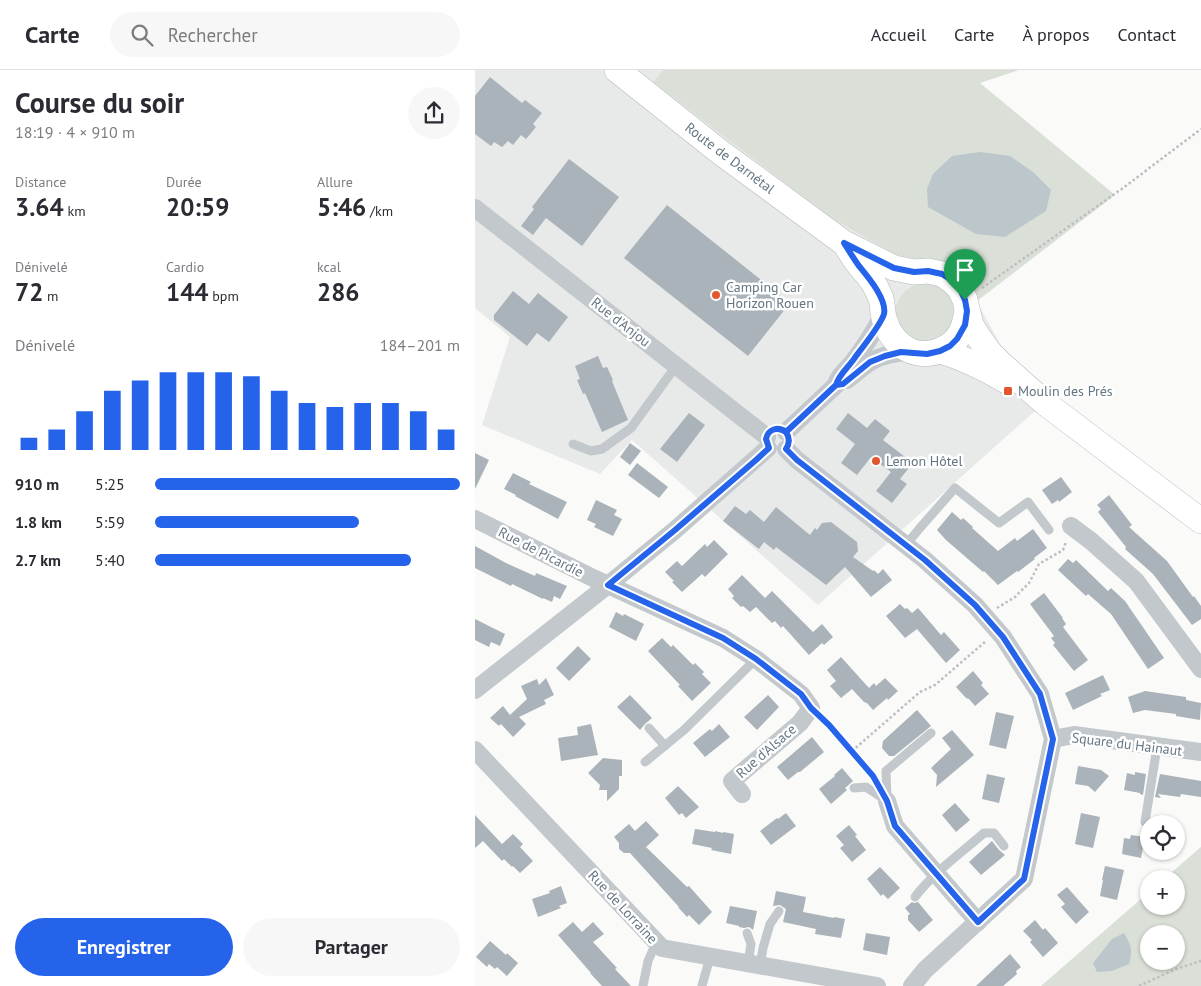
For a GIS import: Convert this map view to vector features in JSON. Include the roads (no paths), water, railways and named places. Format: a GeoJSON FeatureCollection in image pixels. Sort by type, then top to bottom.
{"type":"FeatureCollection","features":[{"type":"Feature","properties":{"kind":"main road","name":"Route de Darnétal"},"geometry":{"type":"LineString","coordinates":[[617,70],[720,152],[844,243]]}},
{"type":"Feature","properties":{"kind":"main road"},"geometry":{"type":"LineString","coordinates":[[844,243],[894,268],[942,274],[953,281],[960,289],[971,326],[990,353],[1045,403],[1201,521]]}},
{"type":"Feature","properties":{"kind":"main road"},"geometry":{"type":"LineString","coordinates":[[844,243],[874,283],[881,297],[884,311]]}},
{"type":"Feature","properties":{"kind":"main road"},"geometry":{"type":"LineString","coordinates":[[914,272],[892,286],[886,296],[884,320],[890,335],[900,346],[914,352],[927,354],[950,346],[957,339],[965,325],[966,305]]}},
{"type":"Feature","properties":{"kind":"main road"},"geometry":{"type":"LineString","coordinates":[[940,351],[978,365],[1045,403]]}},
{"type":"Feature","properties":{"kind":"street","name":"Rue d'Anjou"},"geometry":{"type":"LineString","coordinates":[[475,208],[676,366],[777,441],[797,460],[925,560],[975,605],[993,625],[1040,694],[1053,739]]}},
{"type":"Feature","properties":{"kind":"street"},"geometry":{"type":"LineString","coordinates":[[836,385],[837,379],[876,328],[884,311]]}},
{"type":"Feature","properties":{"kind":"street"},"geometry":{"type":"LineString","coordinates":[[475,690],[675,530],[777,441],[836,385],[843,384],[870,362],[901,352],[914,352]]}},
{"type":"Feature","properties":{"kind":"street","name":"Rue de Picardie"},"geometry":{"type":"LineString","coordinates":[[475,519],[608,585]]}},
{"type":"Feature","properties":{"kind":"street"},"geometry":{"type":"LineString","coordinates":[[1071,526],[1137,581],[1201,669]]}},
{"type":"Feature","properties":{"kind":"street"},"geometry":{"type":"LineString","coordinates":[[608,585],[723,638],[756,659]]}},
{"type":"Feature","properties":{"kind":"street","name":"Rue d'Alsace"},"geometry":{"type":"LineString","coordinates":[[742,794],[731,781],[800,723],[811,708],[801,694],[756,659]]}},
{"type":"Feature","properties":{"kind":"street","name":"Square du Hainaut"},"geometry":{"type":"LineString","coordinates":[[1053,739],[1074,735],[1201,752]]}},
{"type":"Feature","properties":{"kind":"street"},"geometry":{"type":"LineString","coordinates":[[912,986],[925,970],[1024,879],[1053,739]]}},
{"type":"Feature","properties":{"kind":"street","name":"Rue de Lorraine"},"geometry":{"type":"LineString","coordinates":[[475,750],[662,948],[877,986]]}},
{"type":"Feature","properties":{"kind":"street"},"geometry":{"type":"LineString","coordinates":[[887,801],[895,826],[978,922]]}},
{"type":"Feature","properties":{"kind":"lane"},"geometry":{"type":"LineString","coordinates":[[573,444],[591,451],[601,449],[631,428],[676,366]]}},
{"type":"Feature","properties":{"kind":"lane"},"geometry":{"type":"LineString","coordinates":[[906,545],[955,488],[999,523],[1028,502],[1049,530]]}},
{"type":"Feature","properties":{"kind":"lane"},"geometry":{"type":"LineString","coordinates":[[645,762],[684,730],[756,659]]}},
{"type":"Feature","properties":{"kind":"lane"},"geometry":{"type":"LineString","coordinates":[[649,728],[665,746]]}},
{"type":"Feature","properties":{"kind":"lane"},"geometry":{"type":"LineString","coordinates":[[887,801],[886,771],[931,733]]}},
{"type":"Feature","properties":{"kind":"lane"},"geometry":{"type":"LineString","coordinates":[[1146,815],[1157,747]]}},
{"type":"Feature","properties":{"kind":"lane"},"geometry":{"type":"LineString","coordinates":[[854,788],[866,787],[887,801]]}},
{"type":"Feature","properties":{"kind":"lane"},"geometry":{"type":"LineString","coordinates":[[915,897],[921,888],[984,832],[994,833],[1004,846]]}},
{"type":"Feature","properties":{"kind":"lane"},"geometry":{"type":"LineString","coordinates":[[754,965],[763,948],[770,924],[779,911]]}},
{"type":"Feature","properties":{"kind":"lane"},"geometry":{"type":"LineString","coordinates":[[747,933],[751,944],[754,965]]}},
{"type":"Feature","properties":{"kind":"lane"},"geometry":{"type":"LineString","coordinates":[[643,986],[648,961],[657,943]]}},
{"type":"Feature","properties":{"kind":"lane"},"geometry":{"type":"LineString","coordinates":[[702,986],[710,957]]}},
{"type":"Feature","properties":{"kind":"lane"},"geometry":{"type":"LineString","coordinates":[[709,986],[710,957]]}},
{"type":"Feature","properties":{"kind":"place","name":"Camping Car Horizon Rouen"},"geometry":{"type":"Point","coordinates":[716,295]}},
{"type":"Feature","properties":{"kind":"place","name":"Moulin des Prés"},"geometry":{"type":"Point","coordinates":[1008,391]}},
{"type":"Feature","properties":{"kind":"place","name":"Lemon Hôtel"},"geometry":{"type":"Point","coordinates":[876,461]}}]}
